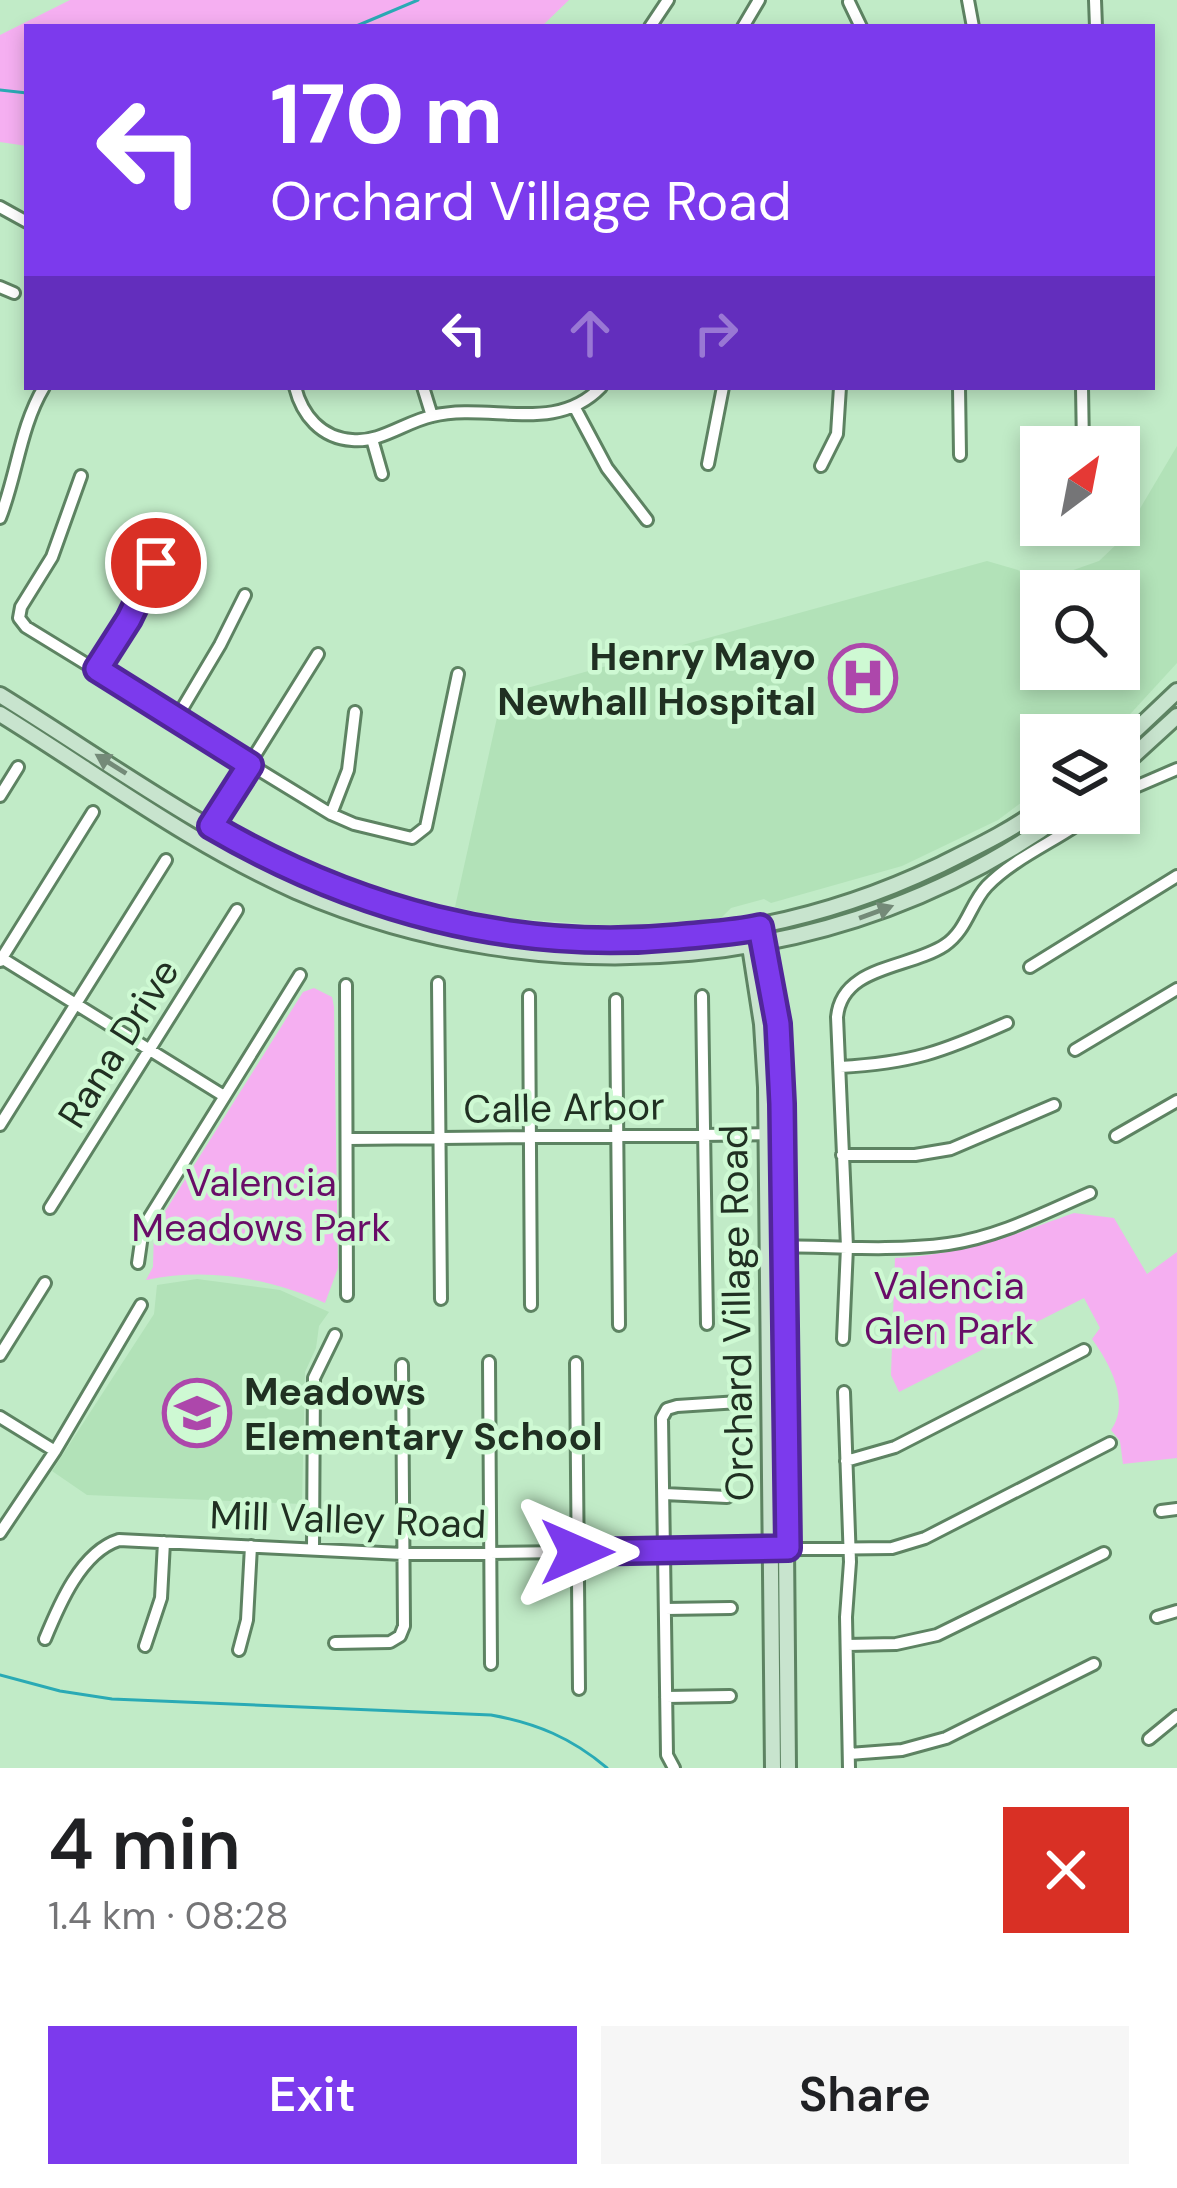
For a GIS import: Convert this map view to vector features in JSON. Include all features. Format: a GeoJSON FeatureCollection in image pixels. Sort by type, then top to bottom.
{"type":"FeatureCollection","features":[{"type":"Feature","properties":{"kind":"main road"},"geometry":{"type":"LineString","coordinates":[[1140,726],[1177,691]]}},
{"type":"Feature","properties":{"kind":"main road"},"geometry":{"type":"LineString","coordinates":[[0,695],[206,832],[245,866],[345,910],[416,933],[490,949],[601,958],[867,916],[931,890],[1033,834]]}},
{"type":"Feature","properties":{"kind":"main road"},"geometry":{"type":"LineString","coordinates":[[0,715],[206,832],[296,872],[437,920],[516,935],[602,941],[755,936],[900,884],[1020,822]]}},
{"type":"Feature","properties":{"kind":"main road"},"geometry":{"type":"LineString","coordinates":[[1140,752],[1175,721]]}},
{"type":"Feature","properties":{"kind":"main road"},"geometry":{"type":"LineString","coordinates":[[490,949],[516,935]]}},
{"type":"Feature","properties":{"kind":"main road","name":"Orchard Village Road"},"geometry":{"type":"LineString","coordinates":[[755,936],[774,1134],[788,1548],[788,1768]]}},
{"type":"Feature","properties":{"kind":"main road","name":"Orchard Village Road"},"geometry":{"type":"LineString","coordinates":[[773,1768],[776,1246]]}},
{"type":"Feature","properties":{"kind":"street"},"geometry":{"type":"LineString","coordinates":[[0,286],[14,293]]}},
{"type":"Feature","properties":{"kind":"street"},"geometry":{"type":"LineString","coordinates":[[0,518],[16,476],[25,429],[43,390]]}},
{"type":"Feature","properties":{"kind":"street"},"geometry":{"type":"LineString","coordinates":[[297,390],[302,409],[315,425],[337,437],[372,439],[432,416],[467,410],[547,416],[574,408],[597,390]]}},
{"type":"Feature","properties":{"kind":"street"},"geometry":{"type":"LineString","coordinates":[[424,390],[432,416]]}},
{"type":"Feature","properties":{"kind":"street"},"geometry":{"type":"LineString","coordinates":[[708,464],[722,390]]}},
{"type":"Feature","properties":{"kind":"street"},"geometry":{"type":"LineString","coordinates":[[821,466],[837,434],[840,390]]}},
{"type":"Feature","properties":{"kind":"street"},"geometry":{"type":"LineString","coordinates":[[959,390],[960,455]]}},
{"type":"Feature","properties":{"kind":"street"},"geometry":{"type":"LineString","coordinates":[[1082,390],[1083,426]]}},
{"type":"Feature","properties":{"kind":"street"},"geometry":{"type":"LineString","coordinates":[[574,408],[607,468],[647,520]]}},
{"type":"Feature","properties":{"kind":"street"},"geometry":{"type":"LineString","coordinates":[[372,439],[382,475]]}},
{"type":"Feature","properties":{"kind":"street"},"geometry":{"type":"LineString","coordinates":[[0,473],[16,476]]}},
{"type":"Feature","properties":{"kind":"street"},"geometry":{"type":"LineString","coordinates":[[81,476],[64,532],[19,618],[26,627],[331,814],[412,838],[420,835],[426,827],[458,674]]}},
{"type":"Feature","properties":{"kind":"street"},"geometry":{"type":"LineString","coordinates":[[97,669],[129,619],[168,535]]}},
{"type":"Feature","properties":{"kind":"street"},"geometry":{"type":"LineString","coordinates":[[176,719],[245,595]]}},
{"type":"Feature","properties":{"kind":"street"},"geometry":{"type":"LineString","coordinates":[[206,832],[318,654]]}},
{"type":"Feature","properties":{"kind":"street"},"geometry":{"type":"LineString","coordinates":[[331,814],[347,770],[355,712]]}},
{"type":"Feature","properties":{"kind":"street"},"geometry":{"type":"LineString","coordinates":[[0,796],[18,767]]}},
{"type":"Feature","properties":{"kind":"street"},"geometry":{"type":"LineString","coordinates":[[1140,785],[1177,769]]}},
{"type":"Feature","properties":{"kind":"street"},"geometry":{"type":"LineString","coordinates":[[93,812],[1,959],[224,1096]]}},
{"type":"Feature","properties":{"kind":"street"},"geometry":{"type":"LineString","coordinates":[[843,1339],[847,1247],[837,1017],[841,997],[858,980],[949,943],[989,884],[1063,834]]}},
{"type":"Feature","properties":{"kind":"street"},"geometry":{"type":"LineString","coordinates":[[0,1125],[166,860]]}},
{"type":"Feature","properties":{"kind":"street"},"geometry":{"type":"LineString","coordinates":[[1030,968],[1177,876]]}},
{"type":"Feature","properties":{"kind":"street","name":"Rana Drive"},"geometry":{"type":"LineString","coordinates":[[50,1208],[237,910]]}},
{"type":"Feature","properties":{"kind":"street"},"geometry":{"type":"LineString","coordinates":[[138,1262],[143,1228],[300,975]]}},
{"type":"Feature","properties":{"kind":"street"},"geometry":{"type":"LineString","coordinates":[[438,983],[441,1299]]}},
{"type":"Feature","properties":{"kind":"street"},"geometry":{"type":"LineString","coordinates":[[346,985],[346,1295]]}},
{"type":"Feature","properties":{"kind":"street"},"geometry":{"type":"LineString","coordinates":[[1075,1050],[1177,989]]}},
{"type":"Feature","properties":{"kind":"street"},"geometry":{"type":"LineString","coordinates":[[702,995],[707,1324]]}},
{"type":"Feature","properties":{"kind":"street"},"geometry":{"type":"LineString","coordinates":[[529,996],[531,1305]]}},
{"type":"Feature","properties":{"kind":"street"},"geometry":{"type":"LineString","coordinates":[[616,1000],[620,1325]]}},
{"type":"Feature","properties":{"kind":"street"},"geometry":{"type":"LineString","coordinates":[[840,1067],[899,1064],[930,1056],[1007,1023]]}},
{"type":"Feature","properties":{"kind":"street"},"geometry":{"type":"LineString","coordinates":[[1116,1136],[1177,1101]]}},
{"type":"Feature","properties":{"kind":"street"},"geometry":{"type":"LineString","coordinates":[[842,1155],[915,1155],[951,1149],[1054,1105]]}},
{"type":"Feature","properties":{"kind":"street","name":"Calle Arbor"},"geometry":{"type":"LineString","coordinates":[[348,1139],[774,1134]]}},
{"type":"Feature","properties":{"kind":"street"},"geometry":{"type":"LineString","coordinates":[[776,1246],[949,1244],[990,1234],[1090,1193]]}},
{"type":"Feature","properties":{"kind":"street"},"geometry":{"type":"LineString","coordinates":[[0,1354],[45,1283]]}},
{"type":"Feature","properties":{"kind":"street"},"geometry":{"type":"LineString","coordinates":[[0,1533],[55,1451],[141,1305]]}},
{"type":"Feature","properties":{"kind":"street"},"geometry":{"type":"LineString","coordinates":[[313,1550],[314,1378],[334,1335]]}},
{"type":"Feature","properties":{"kind":"street"},"geometry":{"type":"LineString","coordinates":[[846,1461],[895,1447],[1084,1350]]}},
{"type":"Feature","properties":{"kind":"street"},"geometry":{"type":"LineString","coordinates":[[489,1362],[491,1664]]}},
{"type":"Feature","properties":{"kind":"street"},"geometry":{"type":"LineString","coordinates":[[576,1363],[579,1689]]}},
{"type":"Feature","properties":{"kind":"street"},"geometry":{"type":"LineString","coordinates":[[335,1643],[390,1642],[404,1626],[402,1365]]}},
{"type":"Feature","properties":{"kind":"street"},"geometry":{"type":"LineString","coordinates":[[844,1392],[849,1768]]}},
{"type":"Feature","properties":{"kind":"street"},"geometry":{"type":"LineString","coordinates":[[674,1768],[667,1755],[662,1418],[667,1409],[739,1402]]}},
{"type":"Feature","properties":{"kind":"street"},"geometry":{"type":"LineString","coordinates":[[0,1417],[55,1451]]}},
{"type":"Feature","properties":{"kind":"street","name":"Mill Valley Road"},"geometry":{"type":"LineString","coordinates":[[45,1640],[56,1611],[97,1552],[119,1540],[490,1554],[892,1548],[925,1538],[1110,1443]]}},
{"type":"Feature","properties":{"kind":"street"},"geometry":{"type":"LineString","coordinates":[[664,1494],[727,1497]]}},
{"type":"Feature","properties":{"kind":"street"},"geometry":{"type":"LineString","coordinates":[[1161,1511],[1177,1509]]}},
{"type":"Feature","properties":{"kind":"street"},"geometry":{"type":"LineString","coordinates":[[146,1646],[161,1598],[164,1542]]}},
{"type":"Feature","properties":{"kind":"street"},"geometry":{"type":"LineString","coordinates":[[239,1650],[247,1620],[250,1546]]}},
{"type":"Feature","properties":{"kind":"street"},"geometry":{"type":"LineString","coordinates":[[847,1645],[896,1644],[938,1634],[1104,1552]]}},
{"type":"Feature","properties":{"kind":"street"},"geometry":{"type":"LineString","coordinates":[[665,1610],[731,1608]]}},
{"type":"Feature","properties":{"kind":"street"},"geometry":{"type":"LineString","coordinates":[[1157,1617],[1177,1611]]}},
{"type":"Feature","properties":{"kind":"street"},"geometry":{"type":"LineString","coordinates":[[849,1754],[902,1750],[946,1738],[1094,1664]]}},
{"type":"Feature","properties":{"kind":"street"},"geometry":{"type":"LineString","coordinates":[[666,1697],[730,1696]]}},
{"type":"Feature","properties":{"kind":"street"},"geometry":{"type":"LineString","coordinates":[[1149,1738],[1177,1716]]}},
{"type":"Feature","properties":{"kind":"shaded area","name":"Henry Mayo Newhall Hospital"},"geometry":{"type":"Polygon","coordinates":[[[1177,446],[1177,663],[1130,714],[1020,714],[1020,804],[998,820],[902,866],[771,903],[764,899],[731,908],[720,919],[616,926],[503,918],[455,907],[502,695],[987,561],[1020,572],[1020,690],[1140,690],[1140,570],[1073,570],[1099,561],[1115,546],[1140,546],[1140,509],[1177,446]]]}},
{"type":"Feature","properties":{"kind":"shaded area","name":"Meadows Elementary School"},"geometry":{"type":"Polygon","coordinates":[[[197,1279],[280,1290],[329,1312],[319,1326],[305,1372],[302,1504],[87,1495],[52,1471],[154,1314],[157,1285],[197,1279]]]}},
{"type":"Feature","properties":{"kind":"green space"},"geometry":{"type":"Polygon","coordinates":[[[70,0],[569,0],[544,24],[24,24],[24,146],[0,142],[0,35],[70,0]]]}},
{"type":"Feature","properties":{"kind":"green space","name":"Valencia Meadows Park"},"geometry":{"type":"Polygon","coordinates":[[[314,988],[332,997],[334,1007],[338,1268],[325,1303],[238,1277],[146,1280],[153,1267],[154,1229],[303,992],[314,988]]]}},
{"type":"Feature","properties":{"kind":"green space","name":"Valencia Glen Park"},"geometry":{"type":"Polygon","coordinates":[[[1074,1213],[1114,1218],[1147,1274],[1177,1252],[1177,1458],[1123,1464],[1120,1441],[1111,1430],[1117,1419],[1118,1395],[1092,1339],[1100,1328],[1084,1298],[899,1392],[891,1375],[895,1258],[966,1248],[1074,1213]]]}},
{"type":"Feature","properties":{"kind":"waterway"},"geometry":{"type":"LineString","coordinates":[[361,24],[418,0]]}},
{"type":"Feature","properties":{"kind":"waterway"},"geometry":{"type":"LineString","coordinates":[[0,90],[24,93]]}},
{"type":"Feature","properties":{"kind":"waterway"},"geometry":{"type":"LineString","coordinates":[[0,1675],[112,1699],[491,1715],[553,1733],[607,1768]]}},
{"type":"Feature","properties":{"kind":"place","name":"Henry Mayo Newhall Hospital"},"geometry":{"type":"Point","coordinates":[863,678]}},
{"type":"Feature","properties":{"kind":"place","name":"Meadows Elementary School"},"geometry":{"type":"Point","coordinates":[197,1413]}},
{"type":"Feature","properties":{"kind":"route"},"geometry":{"type":"LineString","coordinates":[[156,563],[129,619],[97,669],[250,765],[211,826],[296,872],[356,896],[437,920],[516,935],[602,941],[760,927],[778,1024],[782,1104],[788,1548],[577,1552]]}}]}
